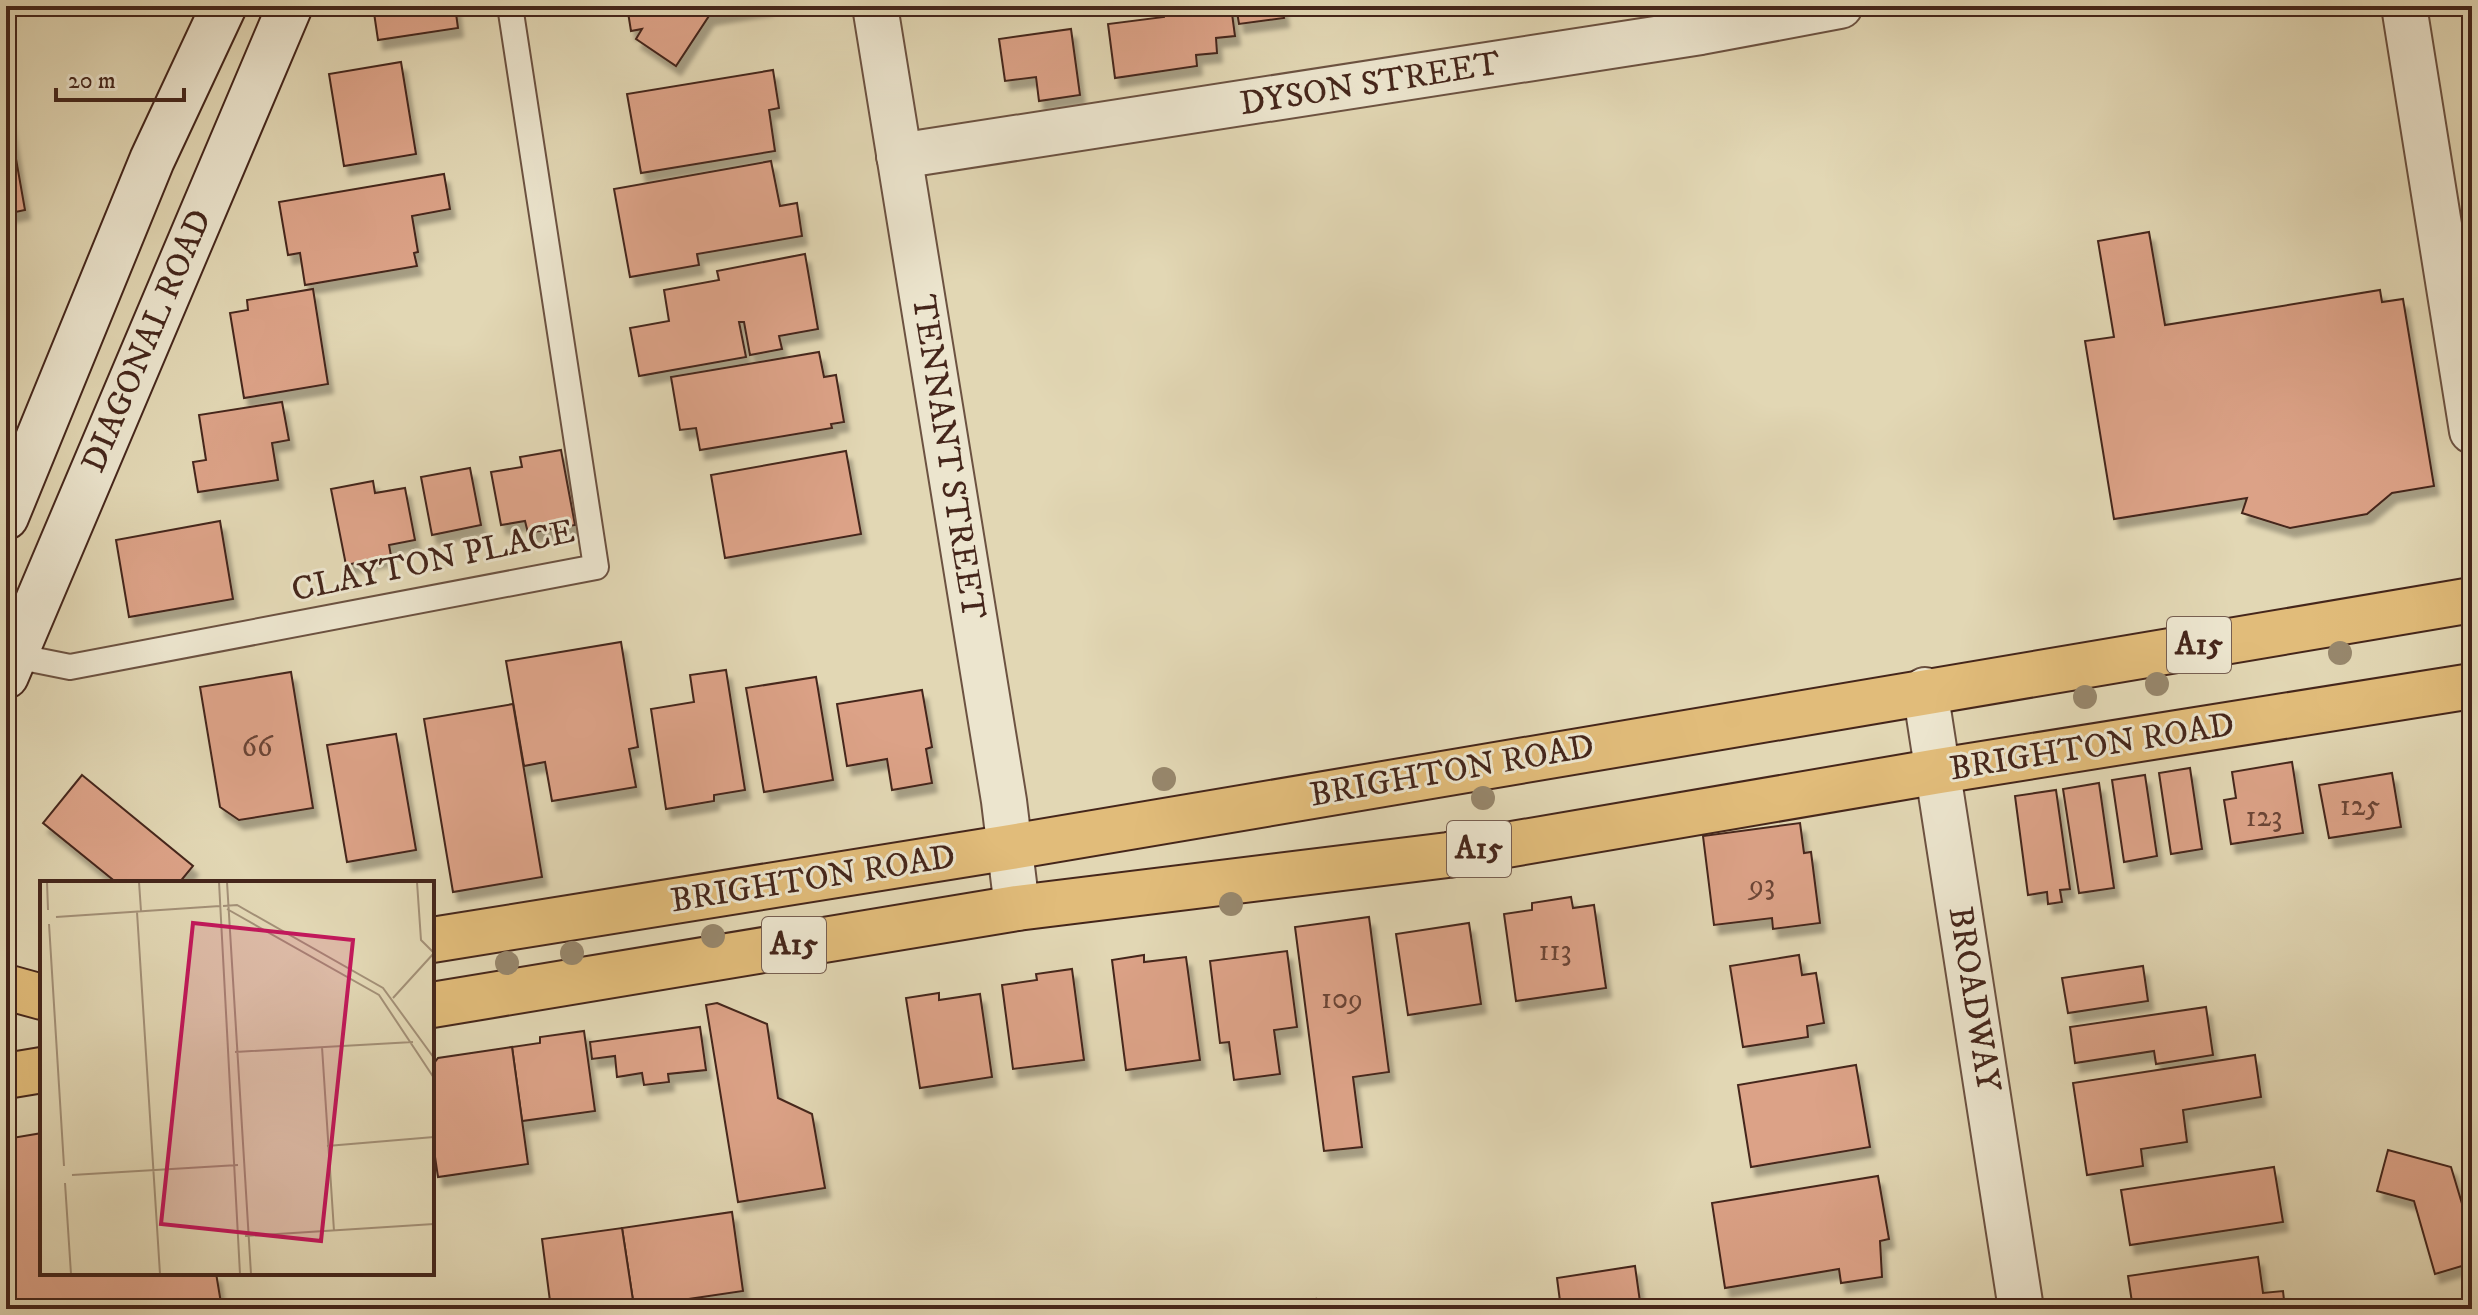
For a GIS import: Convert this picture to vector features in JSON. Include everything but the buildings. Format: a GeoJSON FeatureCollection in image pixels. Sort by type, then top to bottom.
{"type":"FeatureCollection","features":[{"type":"Feature","properties":{"kind":"main road","name":"BRIGHTON ROAD"},"geometry":{"type":"LineString","coordinates":[[434,940],[1011,847],[1925,690],[2472,600]]}},
{"type":"Feature","properties":{"kind":"main road","name":"BRIGHTON ROAD"},"geometry":{"type":"LineString","coordinates":[[434,1005],[1017,908],[1448,855],[1939,771],[2472,686]]}},
{"type":"Feature","properties":{"kind":"main road"},"geometry":{"type":"LineString","coordinates":[[6,987],[40,996]]}},
{"type":"Feature","properties":{"kind":"main road"},"geometry":{"type":"LineString","coordinates":[[6,1010],[40,1003]]}},
{"type":"Feature","properties":{"kind":"main road"},"geometry":{"type":"LineString","coordinates":[[6,1076],[40,1070]]}},
{"type":"Feature","properties":{"kind":"street","name":"DIAGONAL ROAD"},"geometry":{"type":"LineString","coordinates":[[6,517],[152,160],[224,6]]}},
{"type":"Feature","properties":{"kind":"street","name":"DIAGONAL ROAD"},"geometry":{"type":"LineString","coordinates":[[10,666],[290,6]]}},
{"type":"Feature","properties":{"kind":"street","name":"TENNANT STREET"},"geometry":{"type":"LineString","coordinates":[[875,6],[1011,847],[1017,908]]}},
{"type":"Feature","properties":{"kind":"street","name":"DYSON STREET"},"geometry":{"type":"LineString","coordinates":[[899,156],[1699,19],[1840,6]]}},
{"type":"Feature","properties":{"kind":"street"},"geometry":{"type":"LineString","coordinates":[[2404,6],[2472,431]]}},
{"type":"Feature","properties":{"kind":"street","name":"BROADWAY"},"geometry":{"type":"LineString","coordinates":[[1925,690],[2021,1309]]}},
{"type":"Feature","properties":{"kind":"lane","name":"CLAYTON PLACE"},"geometry":{"type":"LineString","coordinates":[[10,666],[70,667],[596,567],[510,6]]}}]}
